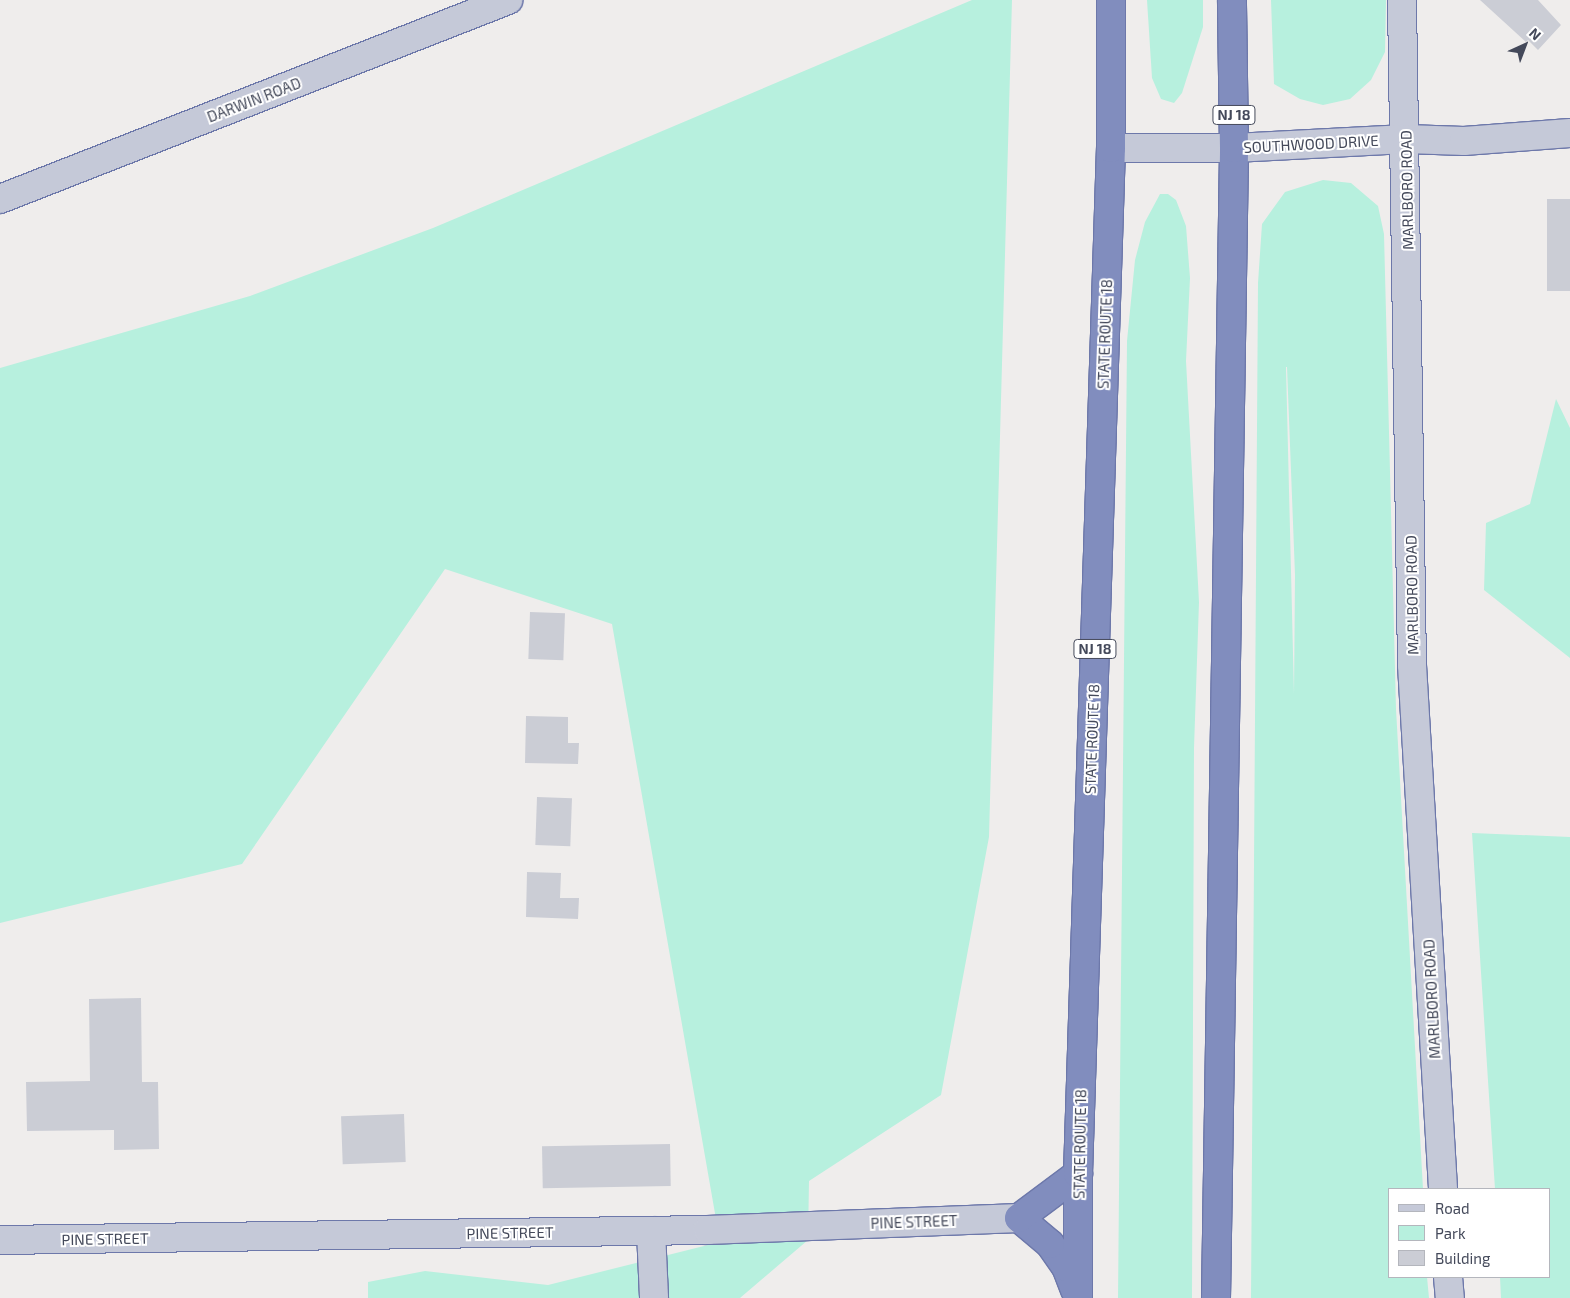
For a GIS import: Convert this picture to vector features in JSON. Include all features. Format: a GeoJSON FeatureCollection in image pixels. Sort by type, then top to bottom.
{"type":"FeatureCollection","features":[{"type":"Feature","properties":{"kind":"highway","name":"STATE ROUTE 18"},"geometry":{"type":"LineString","coordinates":[[1078,1298],[1078,1174],[1111,148],[1112,0]]}},
{"type":"Feature","properties":{"kind":"highway","name":"NJ 18"},"geometry":{"type":"LineString","coordinates":[[1216,1298],[1234,148],[1232,0]]}},
{"type":"Feature","properties":{"kind":"highway"},"geometry":{"type":"LineString","coordinates":[[1078,1174],[1019,1218],[1050,1244],[1066,1267],[1078,1298]]}},
{"type":"Feature","properties":{"kind":"street","name":"DARWIN ROAD"},"geometry":{"type":"LineString","coordinates":[[0,199],[508,0]]}},
{"type":"Feature","properties":{"kind":"street","name":"MARLBORO ROAD"},"geometry":{"type":"LineString","coordinates":[[1402,0],[1406,139],[1412,665],[1443,1188]]}},
{"type":"Feature","properties":{"kind":"street","name":"SOUTHWOOD DRIVE"},"geometry":{"type":"LineString","coordinates":[[1111,148],[1234,148],[1406,139],[1464,141],[1570,134]]}},
{"type":"Feature","properties":{"kind":"street","name":"PINE STREET"},"geometry":{"type":"LineString","coordinates":[[0,1240],[651,1231],[1019,1218]]}},
{"type":"Feature","properties":{"kind":"street"},"geometry":{"type":"LineString","coordinates":[[651,1231],[654,1298]]}},
{"type":"Feature","properties":{"kind":"street"},"geometry":{"type":"LineString","coordinates":[[1448,1278],[1450,1298]]}},
{"type":"Feature","properties":{"kind":"green space"},"geometry":{"type":"Polygon","coordinates":[[[972,0],[1012,0],[989,837],[941,1095],[809,1181],[808,1240],[740,1298],[368,1298],[368,1282],[425,1271],[548,1285],[720,1242],[612,624],[445,569],[242,864],[0,923],[0,368],[250,296],[433,228],[972,0]]]}},
{"type":"Feature","properties":{"kind":"green space"},"geometry":{"type":"Polygon","coordinates":[[[1147,0],[1203,0],[1203,27],[1182,93],[1174,103],[1161,99],[1152,78],[1147,0]]]}},
{"type":"Feature","properties":{"kind":"green space"},"geometry":{"type":"Polygon","coordinates":[[[1271,0],[1386,0],[1385,52],[1371,80],[1350,99],[1323,105],[1300,99],[1274,84],[1271,0]]]}},
{"type":"Feature","properties":{"kind":"green space"},"geometry":{"type":"Polygon","coordinates":[[[1323,180],[1351,183],[1378,206],[1384,234],[1396,709],[1423,1188],[1388,1188],[1388,1278],[1427,1278],[1429,1298],[1251,1298],[1258,283],[1262,224],[1285,192],[1323,180]],[[1286,367],[1294,694],[1295,575],[1286,367]]]}},
{"type":"Feature","properties":{"kind":"green space"},"geometry":{"type":"Polygon","coordinates":[[[1160,194],[1168,194],[1176,200],[1186,226],[1190,278],[1186,361],[1199,602],[1194,748],[1192,1298],[1118,1298],[1127,341],[1135,260],[1145,222],[1160,194]]]}},
{"type":"Feature","properties":{"kind":"green space"},"geometry":{"type":"Polygon","coordinates":[[[1556,399],[1570,428],[1570,658],[1484,590],[1486,523],[1530,504],[1556,399]]]}},
{"type":"Feature","properties":{"kind":"green space"},"geometry":{"type":"Polygon","coordinates":[[[1472,833],[1570,837],[1570,1298],[1501,1298],[1500,1278],[1550,1278],[1550,1188],[1495,1188],[1472,833]]]}},
{"type":"Feature","properties":{"kind":"building"},"geometry":{"type":"Polygon","coordinates":[[[1480,0],[1538,0],[1561,25],[1538,50],[1528,40],[1526,42],[1480,0]]]}},
{"type":"Feature","properties":{"kind":"building"},"geometry":{"type":"Polygon","coordinates":[[[1547,199],[1570,199],[1570,291],[1547,291],[1547,199]]]}},
{"type":"Feature","properties":{"kind":"building"},"geometry":{"type":"Polygon","coordinates":[[[530,612],[565,613],[563,660],[528,659],[530,612]]]}},
{"type":"Feature","properties":{"kind":"building"},"geometry":{"type":"Polygon","coordinates":[[[526,716],[568,717],[568,743],[579,743],[578,764],[525,763],[526,716]]]}},
{"type":"Feature","properties":{"kind":"building"},"geometry":{"type":"Polygon","coordinates":[[[537,797],[572,798],[570,846],[535,845],[537,797]]]}},
{"type":"Feature","properties":{"kind":"building"},"geometry":{"type":"Polygon","coordinates":[[[527,872],[561,873],[560,898],[579,898],[578,919],[526,917],[527,872]]]}},
{"type":"Feature","properties":{"kind":"building"},"geometry":{"type":"Polygon","coordinates":[[[141,998],[142,1082],[158,1082],[159,1149],[114,1150],[114,1130],[27,1131],[26,1082],[90,1081],[89,999],[141,998]]]}},
{"type":"Feature","properties":{"kind":"building"},"geometry":{"type":"Polygon","coordinates":[[[404,1114],[406,1162],[343,1164],[341,1116],[404,1114]]]}},
{"type":"Feature","properties":{"kind":"building"},"geometry":{"type":"Polygon","coordinates":[[[670,1144],[671,1186],[543,1188],[542,1146],[670,1144]]]}}]}
